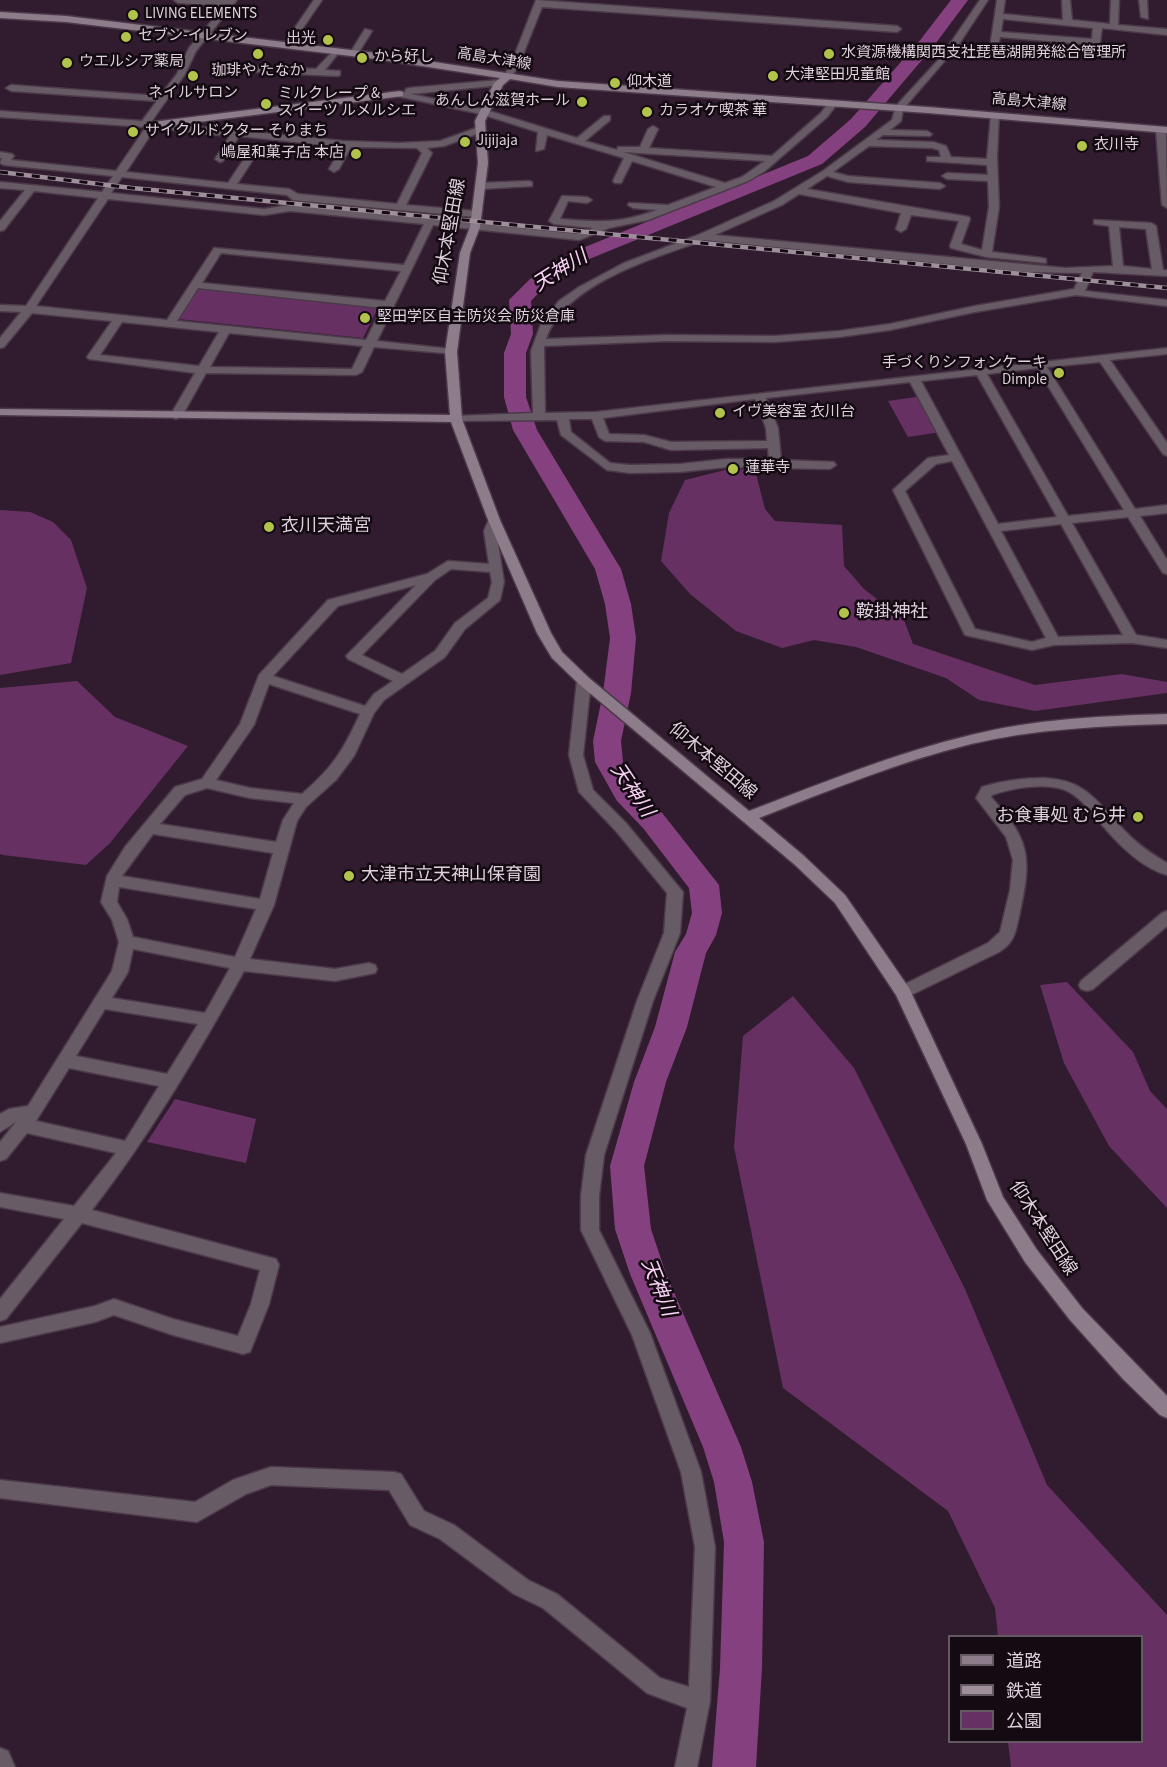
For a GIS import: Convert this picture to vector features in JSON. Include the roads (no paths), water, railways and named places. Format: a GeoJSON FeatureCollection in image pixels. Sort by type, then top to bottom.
{"type":"FeatureCollection","features":[{"type":"Feature","properties":{"kind":"main road","name":"高島大津線"},"geometry":{"type":"LineString","coordinates":[[0,15],[66,19],[354,53],[503,80],[837,104]]}},
{"type":"Feature","properties":{"kind":"main road","name":"仰木本堅田線"},"geometry":{"type":"LineString","coordinates":[[503,80],[483,112],[479,130],[483,163],[475,227],[465,253],[451,352],[456,419],[494,520],[544,633],[557,655],[584,681],[748,817],[840,899],[903,992],[974,1144],[996,1200],[1031,1256],[1076,1314],[1130,1373],[1167,1409]]}},
{"type":"Feature","properties":{"kind":"main road"},"geometry":{"type":"LineString","coordinates":[[148,125],[228,117],[400,94]]}},
{"type":"Feature","properties":{"kind":"main road"},"geometry":{"type":"LineString","coordinates":[[837,104],[894,108]]}},
{"type":"Feature","properties":{"kind":"main road","name":"高島大津線"},"geometry":{"type":"LineString","coordinates":[[894,108],[1164,130]]}},
{"type":"Feature","properties":{"kind":"main road"},"geometry":{"type":"LineString","coordinates":[[0,412],[456,419]]}},
{"type":"Feature","properties":{"kind":"main road"},"geometry":{"type":"LineString","coordinates":[[748,817],[875,768],[972,739],[1042,727],[1167,719]]}},
{"type":"Feature","properties":{"kind":"street"},"geometry":{"type":"LineString","coordinates":[[178,0],[232,2]]}},
{"type":"Feature","properties":{"kind":"street"},"geometry":{"type":"LineString","coordinates":[[287,45],[318,0]]}},
{"type":"Feature","properties":{"kind":"street"},"geometry":{"type":"LineString","coordinates":[[539,418],[536,365],[539,343],[552,315],[583,289],[628,266],[702,237],[778,203],[826,173],[896,121],[894,108],[954,46],[984,0]]}},
{"type":"Feature","properties":{"kind":"street"},"geometry":{"type":"LineString","coordinates":[[954,46],[994,50],[1001,0]]}},
{"type":"Feature","properties":{"kind":"street"},"geometry":{"type":"LineString","coordinates":[[1066,0],[1068,22]]}},
{"type":"Feature","properties":{"kind":"street"},"geometry":{"type":"LineString","coordinates":[[1114,26],[1115,0]]}},
{"type":"Feature","properties":{"kind":"street"},"geometry":{"type":"LineString","coordinates":[[1143,0],[1145,17]]}},
{"type":"Feature","properties":{"kind":"street"},"geometry":{"type":"LineString","coordinates":[[0,345],[29,309],[118,174],[182,74],[192,50],[232,2]]}},
{"type":"Feature","properties":{"kind":"street"},"geometry":{"type":"LineString","coordinates":[[400,94],[413,90],[503,80],[514,67],[539,2],[897,29]]}},
{"type":"Feature","properties":{"kind":"street"},"geometry":{"type":"LineString","coordinates":[[999,16],[1167,32]]}},
{"type":"Feature","properties":{"kind":"street"},"geometry":{"type":"LineString","coordinates":[[997,34],[1096,42],[1098,25]]}},
{"type":"Feature","properties":{"kind":"street"},"geometry":{"type":"LineString","coordinates":[[1149,41],[1150,30]]}},
{"type":"Feature","properties":{"kind":"street"},"geometry":{"type":"LineString","coordinates":[[354,53],[368,31]]}},
{"type":"Feature","properties":{"kind":"street"},"geometry":{"type":"LineString","coordinates":[[318,72],[336,51]]}},
{"type":"Feature","properties":{"kind":"street"},"geometry":{"type":"LineString","coordinates":[[255,69],[337,73]]}},
{"type":"Feature","properties":{"kind":"street"},"geometry":{"type":"LineString","coordinates":[[11,88],[164,99]]}},
{"type":"Feature","properties":{"kind":"street"},"geometry":{"type":"LineString","coordinates":[[400,94],[483,112],[723,186]]}},
{"type":"Feature","properties":{"kind":"street"},"geometry":{"type":"LineString","coordinates":[[0,185],[264,212],[290,208],[579,237],[606,226],[644,218],[745,179],[774,159],[837,104]]}},
{"type":"Feature","properties":{"kind":"street"},"geometry":{"type":"LineString","coordinates":[[0,114],[348,144],[420,146],[441,144],[479,130]]}},
{"type":"Feature","properties":{"kind":"street"},"geometry":{"type":"LineString","coordinates":[[986,254],[994,207],[993,162],[996,115]]}},
{"type":"Feature","properties":{"kind":"street"},"geometry":{"type":"LineString","coordinates":[[579,141],[607,118]]}},
{"type":"Feature","properties":{"kind":"street"},"geometry":{"type":"LineString","coordinates":[[644,150],[653,129]]}},
{"type":"Feature","properties":{"kind":"street"},"geometry":{"type":"LineString","coordinates":[[539,149],[543,130]]}},
{"type":"Feature","properties":{"kind":"street"},"geometry":{"type":"LineString","coordinates":[[1164,130],[1167,205]]}},
{"type":"Feature","properties":{"kind":"street"},"geometry":{"type":"LineString","coordinates":[[882,132],[927,134]]}},
{"type":"Feature","properties":{"kind":"street"},"geometry":{"type":"LineString","coordinates":[[220,159],[236,134]]}},
{"type":"Feature","properties":{"kind":"street"},"geometry":{"type":"LineString","coordinates":[[866,142],[933,145],[943,148],[947,160]]}},
{"type":"Feature","properties":{"kind":"street"},"geometry":{"type":"LineString","coordinates":[[334,169],[348,144]]}},
{"type":"Feature","properties":{"kind":"street"},"geometry":{"type":"LineString","coordinates":[[400,207],[427,153],[420,146]]}},
{"type":"Feature","properties":{"kind":"street"},"geometry":{"type":"LineString","coordinates":[[603,149],[774,159]]}},
{"type":"Feature","properties":{"kind":"street"},"geometry":{"type":"LineString","coordinates":[[0,155],[9,156],[4,162],[289,192],[293,194],[293,197],[476,214]]}},
{"type":"Feature","properties":{"kind":"street"},"geometry":{"type":"LineString","coordinates":[[618,181],[629,157]]}},
{"type":"Feature","properties":{"kind":"street"},"geometry":{"type":"LineString","coordinates":[[930,159],[993,162]]}},
{"type":"Feature","properties":{"kind":"street"},"geometry":{"type":"LineString","coordinates":[[231,186],[247,161]]}},
{"type":"Feature","properties":{"kind":"street"},"geometry":{"type":"LineString","coordinates":[[826,173],[848,179],[940,186]]}},
{"type":"Feature","properties":{"kind":"street"},"geometry":{"type":"LineString","coordinates":[[947,176],[993,178]]}},
{"type":"Feature","properties":{"kind":"street"},"geometry":{"type":"LineString","coordinates":[[480,186],[529,184]]}},
{"type":"Feature","properties":{"kind":"street"},"geometry":{"type":"LineString","coordinates":[[0,228],[32,188]]}},
{"type":"Feature","properties":{"kind":"street"},"geometry":{"type":"LineString","coordinates":[[800,191],[907,211],[965,219],[955,246],[986,254],[1089,268],[1162,272],[1151,226],[1098,222]]}},
{"type":"Feature","properties":{"kind":"street"},"geometry":{"type":"LineString","coordinates":[[587,200],[565,198],[554,221],[606,226]]}},
{"type":"Feature","properties":{"kind":"street"},"geometry":{"type":"LineString","coordinates":[[633,205],[670,207]]}},
{"type":"Feature","properties":{"kind":"street"},"geometry":{"type":"LineString","coordinates":[[901,229],[907,211]]}},
{"type":"Feature","properties":{"kind":"street"},"geometry":{"type":"LineString","coordinates":[[119,318],[93,357],[202,370],[356,372],[430,222]]}},
{"type":"Feature","properties":{"kind":"street"},"geometry":{"type":"LineString","coordinates":[[1114,223],[1118,269]]}},
{"type":"Feature","properties":{"kind":"street"},"geometry":{"type":"LineString","coordinates":[[702,237],[1027,270],[1065,271],[1089,268]]}},
{"type":"Feature","properties":{"kind":"street"},"geometry":{"type":"LineString","coordinates":[[170,323],[218,250],[407,268]]}},
{"type":"Feature","properties":{"kind":"street"},"geometry":{"type":"LineString","coordinates":[[1077,292],[1081,289],[1089,268]]}},
{"type":"Feature","properties":{"kind":"street"},"geometry":{"type":"LineString","coordinates":[[195,285],[389,305]]}},
{"type":"Feature","properties":{"kind":"street"},"geometry":{"type":"LineString","coordinates":[[539,343],[644,338],[775,339],[839,334],[890,327],[975,309],[1077,292],[1085,295],[1167,303]]}},
{"type":"Feature","properties":{"kind":"street"},"geometry":{"type":"LineString","coordinates":[[0,308],[29,309],[451,352]]}},
{"type":"Feature","properties":{"kind":"street"},"geometry":{"type":"LineString","coordinates":[[176,416],[226,329]]}},
{"type":"Feature","properties":{"kind":"street"},"geometry":{"type":"LineString","coordinates":[[456,419],[596,416],[759,395],[1167,351]]}},
{"type":"Feature","properties":{"kind":"street"},"geometry":{"type":"LineString","coordinates":[[1103,358],[1167,453]]}},
{"type":"Feature","properties":{"kind":"street"},"geometry":{"type":"LineString","coordinates":[[1040,365],[1167,570]]}},
{"type":"Feature","properties":{"kind":"street"},"geometry":{"type":"LineString","coordinates":[[980,371],[1132,639]]}},
{"type":"Feature","properties":{"kind":"street"},"geometry":{"type":"LineString","coordinates":[[914,379],[1054,641]]}},
{"type":"Feature","properties":{"kind":"street"},"geometry":{"type":"LineString","coordinates":[[759,395],[772,428],[775,463]]}},
{"type":"Feature","properties":{"kind":"street"},"geometry":{"type":"LineString","coordinates":[[596,416],[605,437],[644,440],[671,446],[772,444]]}},
{"type":"Feature","properties":{"kind":"street"},"geometry":{"type":"LineString","coordinates":[[563,418],[565,432],[607,466],[630,470],[727,463],[830,465]]}},
{"type":"Feature","properties":{"kind":"street"},"geometry":{"type":"LineString","coordinates":[[956,457],[932,461],[899,490],[970,632],[1032,646],[1054,641],[1132,639],[1167,644]]}},
{"type":"Feature","properties":{"kind":"street"},"geometry":{"type":"LineString","coordinates":[[994,528],[1167,509]]}},
{"type":"Feature","properties":{"kind":"street"},"geometry":{"type":"LineString","coordinates":[[0,1313],[129,1149],[209,1020],[240,964],[266,905],[290,820],[306,799],[332,776],[349,753],[368,712],[379,697],[440,654],[460,626],[494,600],[498,582],[490,531],[494,520]]}},
{"type":"Feature","properties":{"kind":"street"},"geometry":{"type":"LineString","coordinates":[[402,680],[353,656],[431,577],[448,565],[494,568]]}},
{"type":"Feature","properties":{"kind":"street"},"geometry":{"type":"LineString","coordinates":[[207,783],[247,726],[264,678],[333,603],[431,577]]}},
{"type":"Feature","properties":{"kind":"street"},"geometry":{"type":"LineString","coordinates":[[264,678],[368,712]]}},
{"type":"Feature","properties":{"kind":"street"},"geometry":{"type":"LineString","coordinates":[[584,681],[576,755],[586,792],[621,827],[675,892],[672,933],[645,1001],[595,1155],[590,1196],[590,1230],[641,1333],[691,1472],[705,1547],[699,1701],[687,1767]]}},
{"type":"Feature","properties":{"kind":"street"},"geometry":{"type":"LineString","coordinates":[[0,1154],[28,1118],[120,972],[127,942],[119,919],[109,902],[113,880],[130,852],[180,791],[190,786],[207,783],[250,793],[306,799]]}},
{"type":"Feature","properties":{"kind":"street"},"geometry":{"type":"LineString","coordinates":[[903,992],[931,979],[964,959],[995,947],[1005,939],[1017,896],[1021,853],[1013,832],[983,798],[987,791],[1013,785],[1060,784],[1071,786],[1085,797],[1129,844],[1167,870]]}},
{"type":"Feature","properties":{"kind":"street"},"geometry":{"type":"LineString","coordinates":[[150,828],[260,847],[282,848]]}},
{"type":"Feature","properties":{"kind":"street"},"geometry":{"type":"LineString","coordinates":[[113,880],[266,905]]}},
{"type":"Feature","properties":{"kind":"street"},"geometry":{"type":"LineString","coordinates":[[1087,985],[1167,917]]}},
{"type":"Feature","properties":{"kind":"street"},"geometry":{"type":"LineString","coordinates":[[127,942],[240,964],[334,975],[369,969]]}},
{"type":"Feature","properties":{"kind":"street"},"geometry":{"type":"LineString","coordinates":[[101,1002],[209,1020]]}},
{"type":"Feature","properties":{"kind":"street"},"geometry":{"type":"LineString","coordinates":[[65,1061],[171,1081]]}},
{"type":"Feature","properties":{"kind":"street"},"geometry":{"type":"LineString","coordinates":[[0,1125],[9,1116],[28,1118],[129,1149]]}},
{"type":"Feature","properties":{"kind":"street"},"geometry":{"type":"LineString","coordinates":[[0,1200],[78,1214],[270,1264],[260,1304],[243,1346],[173,1327],[114,1307],[95,1314],[0,1335]]}},
{"type":"Feature","properties":{"kind":"street"},"geometry":{"type":"LineString","coordinates":[[0,1489],[197,1512],[240,1486],[271,1476],[394,1481],[417,1518],[447,1532],[521,1587],[550,1601],[654,1686],[699,1701]]}},
{"type":"Feature","properties":{"kind":"street"},"geometry":{"type":"LineString","coordinates":[[0,1760],[4,1767]]}},
{"type":"Feature","properties":{"kind":"waterway","name":"天神川"},"geometry":{"type":"LineString","coordinates":[[734,1767],[741,1668],[744,1542],[733,1482],[722,1447],[648,1274],[633,1229],[627,1166],[650,1082],[671,1027],[691,952],[701,935],[707,913],[704,885],[653,821],[627,794],[609,762],[607,741],[617,693],[623,638],[618,604],[608,569],[525,430],[515,397],[515,353],[522,334],[520,300],[537,283],[575,258],[815,160],[858,123],[927,43],[960,0]]}},
{"type":"Feature","properties":{"kind":"railway"},"geometry":{"type":"LineString","coordinates":[[0,172],[132,188],[1167,288]]}},
{"type":"Feature","properties":{"kind":"place","name":"LIVING ELEMENTS"},"geometry":{"type":"Point","coordinates":[133,15]}},
{"type":"Feature","properties":{"kind":"place","name":"セブン-イレブン"},"geometry":{"type":"Point","coordinates":[126,37]}},
{"type":"Feature","properties":{"kind":"place","name":"出光"},"geometry":{"type":"Point","coordinates":[328,40]}},
{"type":"Feature","properties":{"kind":"place","name":"珈琲や たなか"},"geometry":{"type":"Point","coordinates":[258,54]}},
{"type":"Feature","properties":{"kind":"place","name":"水資源機構関西支社琵琶湖開発総合管理所"},"geometry":{"type":"Point","coordinates":[829,54]}},
{"type":"Feature","properties":{"kind":"place","name":"から好し"},"geometry":{"type":"Point","coordinates":[362,58]}},
{"type":"Feature","properties":{"kind":"place","name":"ウエルシア薬局"},"geometry":{"type":"Point","coordinates":[67,63]}},
{"type":"Feature","properties":{"kind":"place","name":"ネイルサロン"},"geometry":{"type":"Point","coordinates":[193,76]}},
{"type":"Feature","properties":{"kind":"place","name":"大津堅田児童館"},"geometry":{"type":"Point","coordinates":[773,76]}},
{"type":"Feature","properties":{"kind":"place","name":"仰木道"},"geometry":{"type":"Point","coordinates":[615,83]}},
{"type":"Feature","properties":{"kind":"place","name":"あんしん滋賀ホール"},"geometry":{"type":"Point","coordinates":[582,102]}},
{"type":"Feature","properties":{"kind":"place","name":"ミルクレープ & スイーツ ルメルシエ"},"geometry":{"type":"Point","coordinates":[266,104]}},
{"type":"Feature","properties":{"kind":"place","name":"カラオケ喫茶 華"},"geometry":{"type":"Point","coordinates":[647,112]}},
{"type":"Feature","properties":{"kind":"place","name":"サイクルドクター そりまち"},"geometry":{"type":"Point","coordinates":[133,132]}},
{"type":"Feature","properties":{"kind":"place","name":"Jijijaja"},"geometry":{"type":"Point","coordinates":[465,142]}},
{"type":"Feature","properties":{"kind":"place","name":"衣川寺"},"geometry":{"type":"Point","coordinates":[1082,146]}},
{"type":"Feature","properties":{"kind":"place","name":"嶋屋和菓子店 本店"},"geometry":{"type":"Point","coordinates":[356,154]}},
{"type":"Feature","properties":{"kind":"place","name":"堅田学区自主防災会 防災倉庫"},"geometry":{"type":"Point","coordinates":[365,318]}},
{"type":"Feature","properties":{"kind":"place","name":"手づくりシフォンケーキ Dimple"},"geometry":{"type":"Point","coordinates":[1059,373]}},
{"type":"Feature","properties":{"kind":"place","name":"イヴ美容室 衣川台"},"geometry":{"type":"Point","coordinates":[720,413]}},
{"type":"Feature","properties":{"kind":"place","name":"蓮華寺"},"geometry":{"type":"Point","coordinates":[733,469]}},
{"type":"Feature","properties":{"kind":"place","name":"衣川天満宮"},"geometry":{"type":"Point","coordinates":[269,527]}},
{"type":"Feature","properties":{"kind":"place","name":"鞍掛神社"},"geometry":{"type":"Point","coordinates":[844,613]}},
{"type":"Feature","properties":{"kind":"place","name":"お食事処 むら井"},"geometry":{"type":"Point","coordinates":[1138,817]}},
{"type":"Feature","properties":{"kind":"place","name":"大津市立天神山保育園"},"geometry":{"type":"Point","coordinates":[349,876]}}]}
